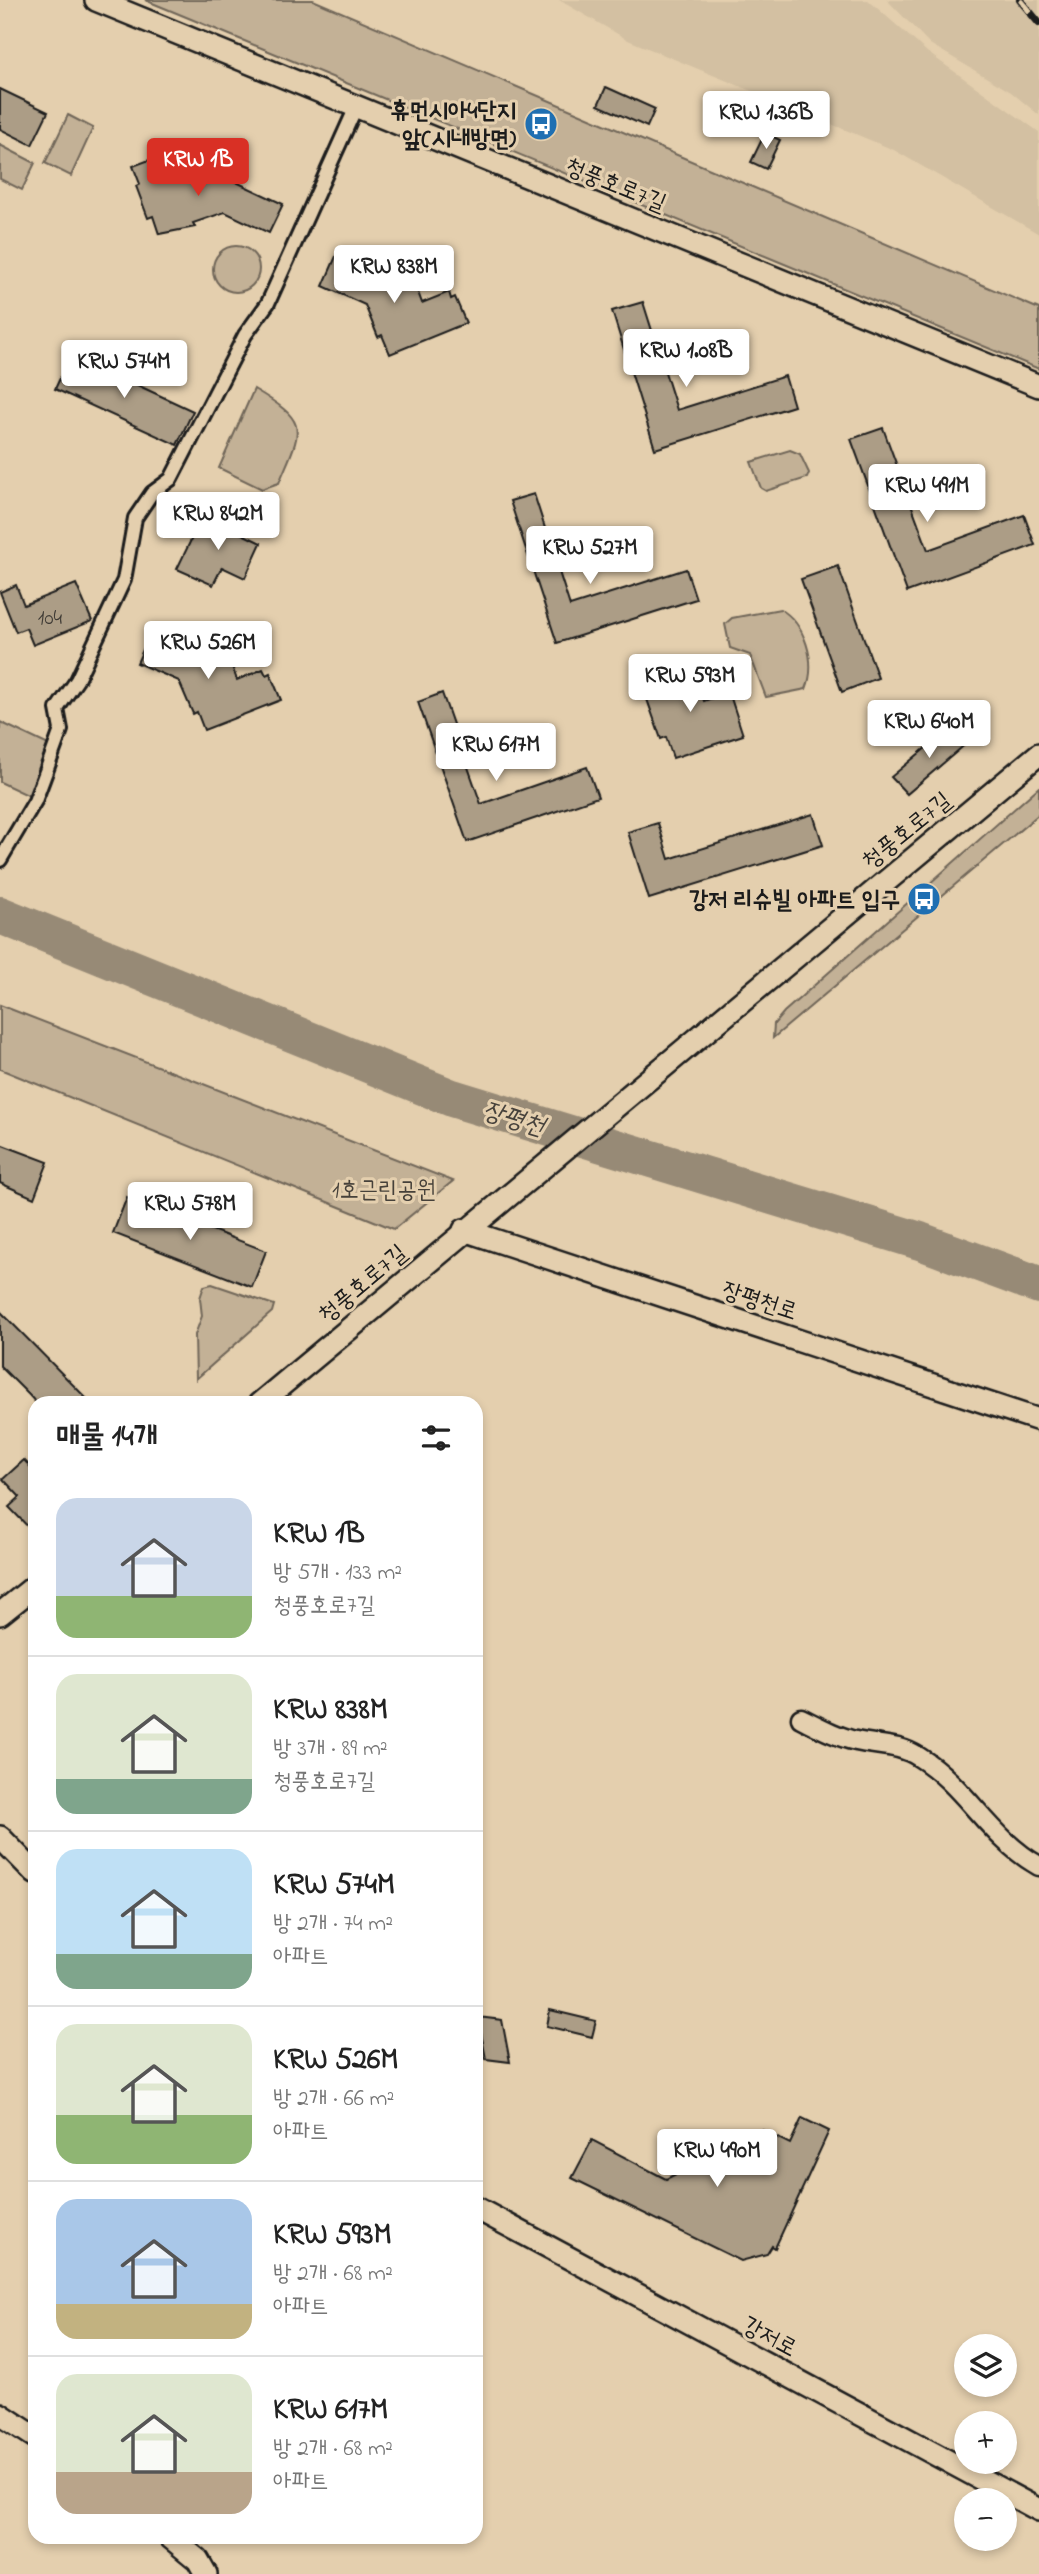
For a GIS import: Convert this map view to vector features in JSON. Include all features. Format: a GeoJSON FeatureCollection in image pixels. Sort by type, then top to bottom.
{"type":"FeatureCollection","features":[{"type":"Feature","properties":{"kind":"street","name":"청풍호로7길"},"geometry":{"type":"LineString","coordinates":[[96,0],[1039,386]]}},
{"type":"Feature","properties":{"kind":"street"},"geometry":{"type":"LineString","coordinates":[[0,860],[35,801],[61,730],[57,709],[77,680],[124,580],[135,517],[152,493],[172,480],[245,335],[268,303],[356,107]]}},
{"type":"Feature","properties":{"kind":"street","name":"청풍호로7길"},"geometry":{"type":"LineString","coordinates":[[268,1396],[464,1230],[678,1057],[1039,754]]}},
{"type":"Feature","properties":{"kind":"street","name":"장평천로"},"geometry":{"type":"LineString","coordinates":[[464,1230],[1039,1420]]}},
{"type":"Feature","properties":{"kind":"street"},"geometry":{"type":"LineString","coordinates":[[0,1614],[28,1592]]}},
{"type":"Feature","properties":{"kind":"street"},"geometry":{"type":"LineString","coordinates":[[801,1718],[857,1741],[895,1746],[916,1755],[953,1785],[1007,1846],[1039,1866]]}},
{"type":"Feature","properties":{"kind":"street"},"geometry":{"type":"LineString","coordinates":[[0,1838],[28,1866]]}},
{"type":"Feature","properties":{"kind":"street","name":"강저로"},"geometry":{"type":"LineString","coordinates":[[483,2212],[1039,2510]]}},
{"type":"Feature","properties":{"kind":"street"},"geometry":{"type":"LineString","coordinates":[[0,2414],[28,2432]]}},
{"type":"Feature","properties":{"kind":"street"},"geometry":{"type":"LineString","coordinates":[[178,2544],[198,2560],[206,2574]]}},
{"type":"Feature","properties":{"kind":"shaded area"},"geometry":{"type":"Polygon","coordinates":[[[559,0],[868,0],[927,52],[1039,132],[1039,234],[894,150],[628,40],[559,0]]]}},
{"type":"Feature","properties":{"kind":"shaded area"},"geometry":{"type":"Polygon","coordinates":[[[887,0],[1039,0],[1039,115],[1011,92],[930,44],[887,0]]]}},
{"type":"Feature","properties":{"kind":"green space"},"geometry":{"type":"Polygon","coordinates":[[[145,0],[313,0],[1039,309],[1039,369],[145,0]]]}},
{"type":"Feature","properties":{"kind":"green space"},"geometry":{"type":"Polygon","coordinates":[[[68,115],[93,128],[71,176],[45,163],[68,115]]]}},
{"type":"Feature","properties":{"kind":"green space"},"geometry":{"type":"Polygon","coordinates":[[[0,145],[35,163],[22,190],[0,179],[0,145]]]}},
{"type":"Feature","properties":{"kind":"green space"},"geometry":{"type":"Polygon","coordinates":[[[236,246],[252,253],[259,269],[252,285],[236,292],[220,285],[213,269],[220,253],[236,246]]]}},
{"type":"Feature","properties":{"kind":"green space"},"geometry":{"type":"Polygon","coordinates":[[[254,389],[285,410],[293,419],[296,428],[293,450],[279,483],[262,489],[219,468],[254,389]]]}},
{"type":"Feature","properties":{"kind":"green space"},"geometry":{"type":"Polygon","coordinates":[[[790,450],[800,454],[809,473],[807,478],[766,491],[761,488],[751,462],[790,450]]]}},
{"type":"Feature","properties":{"kind":"green space"},"geometry":{"type":"Polygon","coordinates":[[[780,609],[789,615],[802,633],[809,656],[809,678],[806,689],[766,697],[750,655],[730,648],[725,624],[732,618],[780,609]]]}},
{"type":"Feature","properties":{"kind":"green space"},"geometry":{"type":"Polygon","coordinates":[[[0,722],[57,749],[38,800],[0,782],[0,722]]]}},
{"type":"Feature","properties":{"kind":"green space"},"geometry":{"type":"Polygon","coordinates":[[[1039,787],[1039,814],[773,1038],[774,1024],[784,1012],[1039,787]]]}},
{"type":"Feature","properties":{"kind":"green space","name":"1호근린공원"},"geometry":{"type":"Polygon","coordinates":[[[0,1005],[453,1181],[394,1229],[0,1069],[0,1005]]]}},
{"type":"Feature","properties":{"kind":"green space"},"geometry":{"type":"Polygon","coordinates":[[[212,1284],[274,1305],[272,1312],[196,1379],[195,1335],[202,1316],[200,1298],[204,1286],[212,1284]]]}},
{"type":"Feature","properties":{"kind":"building"},"geometry":{"type":"Polygon","coordinates":[[[606,87],[655,109],[647,127],[598,105],[606,87]]]}},
{"type":"Feature","properties":{"kind":"building"},"geometry":{"type":"Polygon","coordinates":[[[0,89],[48,112],[32,145],[0,129],[0,89]]]}},
{"type":"Feature","properties":{"kind":"building"},"geometry":{"type":"Polygon","coordinates":[[[765,133],[780,140],[766,169],[751,162],[765,133]]]}},
{"type":"Feature","properties":{"kind":"building"},"geometry":{"type":"Polygon","coordinates":[[[160,156],[165,158],[170,171],[194,162],[201,180],[213,175],[216,179],[230,179],[283,204],[269,233],[225,212],[193,223],[195,227],[159,234],[153,216],[148,218],[136,186],[140,184],[133,166],[160,156]]]}},
{"type":"Feature","properties":{"kind":"building"},"geometry":{"type":"Polygon","coordinates":[[[337,254],[410,286],[415,284],[422,303],[449,292],[451,299],[455,297],[466,323],[390,354],[382,335],[378,337],[365,305],[323,286],[337,254]]]}},
{"type":"Feature","properties":{"kind":"building"},"geometry":{"type":"Polygon","coordinates":[[[643,302],[677,410],[785,376],[794,406],[655,449],[612,311],[643,302]]]}},
{"type":"Feature","properties":{"kind":"building"},"geometry":{"type":"Polygon","coordinates":[[[71,354],[193,411],[177,445],[55,389],[71,354]]]}},
{"type":"Feature","properties":{"kind":"building"},"geometry":{"type":"Polygon","coordinates":[[[883,428],[928,550],[1024,515],[1035,545],[907,592],[851,439],[883,428]]]}},
{"type":"Feature","properties":{"kind":"building"},"geometry":{"type":"Polygon","coordinates":[[[534,494],[570,606],[686,569],[696,599],[557,643],[510,501],[534,494]]]}},
{"type":"Feature","properties":{"kind":"building"},"geometry":{"type":"Polygon","coordinates":[[[203,515],[261,543],[245,578],[222,567],[213,585],[177,569],[203,515]]]}},
{"type":"Feature","properties":{"kind":"building"},"geometry":{"type":"Polygon","coordinates":[[[838,566],[878,678],[842,692],[801,579],[838,566]]]}},
{"type":"Feature","properties":{"kind":"building"},"geometry":{"type":"Polygon","coordinates":[[[76,584],[92,621],[33,645],[26,628],[16,632],[0,592],[16,585],[24,605],[76,584]]]}},
{"type":"Feature","properties":{"kind":"building"},"geometry":{"type":"Polygon","coordinates":[[[152,630],[225,663],[230,661],[237,680],[263,669],[266,675],[270,673],[281,700],[204,730],[197,712],[193,714],[179,681],[137,663],[152,630]]]}},
{"type":"Feature","properties":{"kind":"building"},"geometry":{"type":"Polygon","coordinates":[[[693,667],[704,701],[729,692],[743,735],[673,758],[666,737],[661,739],[642,685],[693,667]]]}},
{"type":"Feature","properties":{"kind":"building"},"geometry":{"type":"Polygon","coordinates":[[[442,693],[481,804],[587,767],[598,797],[467,842],[418,702],[442,693]]]}},
{"type":"Feature","properties":{"kind":"building"},"geometry":{"type":"Polygon","coordinates":[[[952,726],[967,743],[907,794],[891,777],[952,726]]]}},
{"type":"Feature","properties":{"kind":"building"},"geometry":{"type":"Polygon","coordinates":[[[813,814],[823,845],[649,899],[628,832],[658,823],[669,859],[813,814]]]}},
{"type":"Feature","properties":{"kind":"building"},"geometry":{"type":"Polygon","coordinates":[[[0,1144],[48,1162],[34,1198],[0,1183],[0,1144]]]}},
{"type":"Feature","properties":{"kind":"building"},"geometry":{"type":"Polygon","coordinates":[[[127,1197],[266,1251],[252,1287],[113,1233],[127,1197]]]}},
{"type":"Feature","properties":{"kind":"building"},"geometry":{"type":"Polygon","coordinates":[[[0,1311],[84,1396],[30,1396],[0,1366],[0,1311]]]}},
{"type":"Feature","properties":{"kind":"building"},"geometry":{"type":"Polygon","coordinates":[[[24,1460],[28,1464],[28,1527],[9,1507],[20,1497],[3,1479],[24,1460]]]}},
{"type":"Feature","properties":{"kind":"building"},"geometry":{"type":"Polygon","coordinates":[[[550,2010],[596,2021],[592,2037],[547,2026],[550,2010]]]}},
{"type":"Feature","properties":{"kind":"building"},"geometry":{"type":"Polygon","coordinates":[[[483,2018],[502,2020],[510,2062],[486,2059],[483,2018]]]}},
{"type":"Feature","properties":{"kind":"building"},"geometry":{"type":"Polygon","coordinates":[[[802,2118],[829,2131],[775,2248],[772,2246],[767,2254],[741,2261],[572,2178],[592,2140],[666,2179],[762,2130],[790,2144],[802,2118]]]}},
{"type":"Feature","properties":{"kind":"waterway","name":"장평천"},"geometry":{"type":"LineString","coordinates":[[0,915],[452,1098],[920,1241],[1039,1285]]}},
{"type":"Feature","properties":{"kind":"railway"},"geometry":{"type":"LineString","coordinates":[[1020,0],[1039,23]]}},
{"type":"Feature","properties":{"kind":"place","name":"휴먼시아4단지 앞(시내방면)"},"geometry":{"type":"Point","coordinates":[541,124]}},
{"type":"Feature","properties":{"kind":"place","name":"강저 리슈빌 아파트 입구"},"geometry":{"type":"Point","coordinates":[924,899]}}]}
